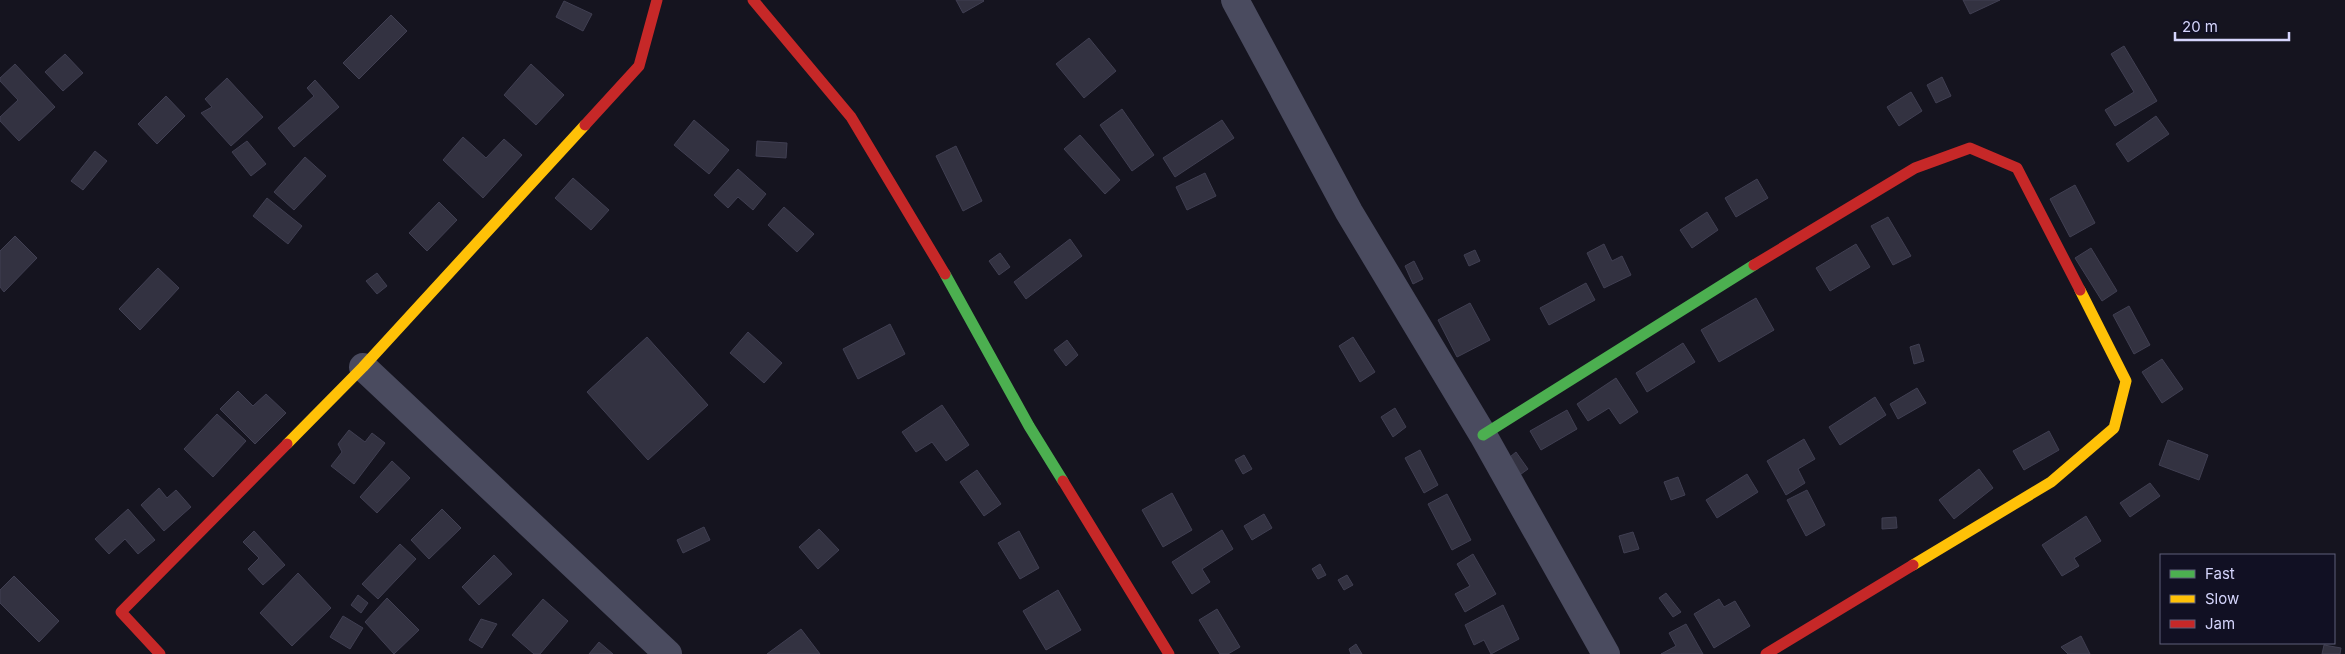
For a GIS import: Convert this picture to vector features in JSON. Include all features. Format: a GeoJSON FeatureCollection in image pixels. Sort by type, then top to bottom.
{"type":"FeatureCollection","features":[{"type":"Feature","properties":{"kind":"street"},"geometry":{"type":"LineString","coordinates":[[160,654],[121,612],[364,367],[639,66],[657,0]]}},
{"type":"Feature","properties":{"kind":"street"},"geometry":{"type":"LineString","coordinates":[[753,0],[851,117],[927,242],[1029,426],[1170,654]]}},
{"type":"Feature","properties":{"kind":"street"},"geometry":{"type":"LineString","coordinates":[[1235,0],[1349,212],[1483,435],[1606,654]]}},
{"type":"Feature","properties":{"kind":"street"},"geometry":{"type":"LineString","coordinates":[[1483,435],[1817,225],[1915,168],[1970,148],[2017,168],[2126,381],[2114,428],[2051,482],[1766,654]]}},
{"type":"Feature","properties":{"kind":"street"},"geometry":{"type":"LineString","coordinates":[[364,367],[668,654]]}},
{"type":"Feature","properties":{"kind":"building"},"geometry":{"type":"Polygon","coordinates":[[[956,0],[983,0],[984,1],[963,13],[956,0]]]}},
{"type":"Feature","properties":{"kind":"building"},"geometry":{"type":"Polygon","coordinates":[[[1963,0],[2000,0],[1970,14],[1963,0]]]}},
{"type":"Feature","properties":{"kind":"building"},"geometry":{"type":"Polygon","coordinates":[[[564,1],[592,14],[583,31],[556,17],[564,1]]]}},
{"type":"Feature","properties":{"kind":"building"},"geometry":{"type":"Polygon","coordinates":[[[391,15],[407,31],[359,79],[343,63],[391,15]]]}},
{"type":"Feature","properties":{"kind":"building"},"geometry":{"type":"Polygon","coordinates":[[[1089,38],[1116,71],[1084,98],[1056,64],[1089,38]]]}},
{"type":"Feature","properties":{"kind":"building"},"geometry":{"type":"Polygon","coordinates":[[[2124,46],[2157,101],[2115,126],[2105,110],[2134,92],[2111,54],[2124,46]]]}},
{"type":"Feature","properties":{"kind":"building"},"geometry":{"type":"Polygon","coordinates":[[[65,54],[83,73],[63,91],[45,72],[65,54]]]}},
{"type":"Feature","properties":{"kind":"building"},"geometry":{"type":"Polygon","coordinates":[[[15,64],[55,107],[19,141],[0,121],[0,117],[18,100],[0,81],[0,78],[15,64]]]}},
{"type":"Feature","properties":{"kind":"building"},"geometry":{"type":"Polygon","coordinates":[[[531,64],[564,95],[536,125],[504,95],[531,64]]]}},
{"type":"Feature","properties":{"kind":"building"},"geometry":{"type":"Polygon","coordinates":[[[1942,77],[1951,96],[1936,103],[1927,85],[1942,77]]]}},
{"type":"Feature","properties":{"kind":"building"},"geometry":{"type":"Polygon","coordinates":[[[227,78],[263,117],[231,146],[201,113],[212,107],[205,99],[227,78]]]}},
{"type":"Feature","properties":{"kind":"building"},"geometry":{"type":"Polygon","coordinates":[[[315,80],[339,107],[294,147],[278,128],[314,96],[307,88],[315,80]]]}},
{"type":"Feature","properties":{"kind":"building"},"geometry":{"type":"Polygon","coordinates":[[[1911,92],[1922,111],[1899,126],[1887,107],[1911,92]]]}},
{"type":"Feature","properties":{"kind":"building"},"geometry":{"type":"Polygon","coordinates":[[[166,96],[185,116],[157,144],[138,124],[166,96]]]}},
{"type":"Feature","properties":{"kind":"building"},"geometry":{"type":"Polygon","coordinates":[[[1122,109],[1154,155],[1132,171],[1100,125],[1122,109]]]}},
{"type":"Feature","properties":{"kind":"building"},"geometry":{"type":"Polygon","coordinates":[[[2156,116],[2169,134],[2128,162],[2116,144],[2156,116]]]}},
{"type":"Feature","properties":{"kind":"building"},"geometry":{"type":"Polygon","coordinates":[[[694,120],[729,150],[709,174],[674,145],[694,120]]]}},
{"type":"Feature","properties":{"kind":"building"},"geometry":{"type":"Polygon","coordinates":[[[1222,120],[1234,138],[1175,177],[1163,158],[1222,120]]]}},
{"type":"Feature","properties":{"kind":"building"},"geometry":{"type":"Polygon","coordinates":[[[1080,135],[1120,180],[1105,194],[1064,149],[1080,135]]]}},
{"type":"Feature","properties":{"kind":"building"},"geometry":{"type":"Polygon","coordinates":[[[463,137],[486,158],[504,139],[522,155],[483,198],[443,160],[463,137]]]}},
{"type":"Feature","properties":{"kind":"building"},"geometry":{"type":"Polygon","coordinates":[[[247,141],[266,164],[251,176],[232,152],[247,141]]]}},
{"type":"Feature","properties":{"kind":"building"},"geometry":{"type":"Polygon","coordinates":[[[757,141],[787,143],[786,158],[756,156],[757,141]]]}},
{"type":"Feature","properties":{"kind":"building"},"geometry":{"type":"Polygon","coordinates":[[[956,146],[982,201],[963,211],[936,156],[956,146]]]}},
{"type":"Feature","properties":{"kind":"building"},"geometry":{"type":"Polygon","coordinates":[[[95,151],[107,161],[83,190],[71,181],[95,151]]]}},
{"type":"Feature","properties":{"kind":"building"},"geometry":{"type":"Polygon","coordinates":[[[305,157],[326,176],[294,210],[274,192],[305,157]]]}},
{"type":"Feature","properties":{"kind":"building"},"geometry":{"type":"Polygon","coordinates":[[[738,169],[766,194],[753,210],[738,197],[728,208],[714,195],[738,169]]]}},
{"type":"Feature","properties":{"kind":"building"},"geometry":{"type":"Polygon","coordinates":[[[1205,173],[1216,196],[1187,210],[1176,187],[1205,173]]]}},
{"type":"Feature","properties":{"kind":"building"},"geometry":{"type":"Polygon","coordinates":[[[573,178],[609,210],[591,230],[555,198],[573,178]]]}},
{"type":"Feature","properties":{"kind":"building"},"geometry":{"type":"Polygon","coordinates":[[[1757,179],[1768,198],[1736,217],[1725,198],[1757,179]]]}},
{"type":"Feature","properties":{"kind":"building"},"geometry":{"type":"Polygon","coordinates":[[[2075,185],[2095,223],[2070,237],[2050,199],[2075,185]]]}},
{"type":"Feature","properties":{"kind":"building"},"geometry":{"type":"Polygon","coordinates":[[[267,198],[302,226],[288,244],[253,216],[267,198]]]}},
{"type":"Feature","properties":{"kind":"building"},"geometry":{"type":"Polygon","coordinates":[[[439,202],[457,220],[427,251],[409,233],[439,202]]]}},
{"type":"Feature","properties":{"kind":"building"},"geometry":{"type":"Polygon","coordinates":[[[784,207],[814,234],[797,252],[768,225],[784,207]]]}},
{"type":"Feature","properties":{"kind":"building"},"geometry":{"type":"Polygon","coordinates":[[[1707,212],[1718,230],[1692,248],[1680,230],[1707,212]]]}},
{"type":"Feature","properties":{"kind":"building"},"geometry":{"type":"Polygon","coordinates":[[[1888,217],[1911,256],[1893,265],[1871,226],[1888,217]]]}},
{"type":"Feature","properties":{"kind":"building"},"geometry":{"type":"Polygon","coordinates":[[[15,236],[37,258],[4,292],[0,287],[0,251],[15,236]]]}},
{"type":"Feature","properties":{"kind":"building"},"geometry":{"type":"Polygon","coordinates":[[[1070,239],[1082,256],[1026,299],[1014,282],[1070,239]]]}},
{"type":"Feature","properties":{"kind":"building"},"geometry":{"type":"Polygon","coordinates":[[[1604,244],[1612,261],[1622,256],[1631,275],[1604,288],[1587,253],[1604,244]]]}},
{"type":"Feature","properties":{"kind":"building"},"geometry":{"type":"Polygon","coordinates":[[[1856,244],[1870,267],[1830,291],[1816,268],[1856,244]]]}},
{"type":"Feature","properties":{"kind":"building"},"geometry":{"type":"Polygon","coordinates":[[[2091,248],[2117,291],[2102,301],[2075,258],[2091,248]]]}},
{"type":"Feature","properties":{"kind":"building"},"geometry":{"type":"Polygon","coordinates":[[[1475,250],[1480,261],[1469,266],[1464,255],[1475,250]]]}},
{"type":"Feature","properties":{"kind":"building"},"geometry":{"type":"Polygon","coordinates":[[[1000,253],[1010,267],[999,275],[989,261],[1000,253]]]}},
{"type":"Feature","properties":{"kind":"building"},"geometry":{"type":"Polygon","coordinates":[[[1414,261],[1423,279],[1413,284],[1405,266],[1414,261]]]}},
{"type":"Feature","properties":{"kind":"building"},"geometry":{"type":"Polygon","coordinates":[[[158,268],[179,288],[140,330],[119,309],[158,268]]]}},
{"type":"Feature","properties":{"kind":"building"},"geometry":{"type":"Polygon","coordinates":[[[377,273],[387,286],[377,294],[366,281],[377,273]]]}},
{"type":"Feature","properties":{"kind":"building"},"geometry":{"type":"Polygon","coordinates":[[[1586,283],[1595,300],[1549,325],[1540,308],[1586,283]]]}},
{"type":"Feature","properties":{"kind":"building"},"geometry":{"type":"Polygon","coordinates":[[[1756,298],[1774,330],[1719,362],[1701,330],[1756,298]]]}},
{"type":"Feature","properties":{"kind":"building"},"geometry":{"type":"Polygon","coordinates":[[[1470,303],[1490,340],[1457,357],[1438,320],[1470,303]]]}},
{"type":"Feature","properties":{"kind":"building"},"geometry":{"type":"Polygon","coordinates":[[[2129,306],[2150,345],[2134,354],[2113,315],[2129,306]]]}},
{"type":"Feature","properties":{"kind":"building"},"geometry":{"type":"Polygon","coordinates":[[[890,324],[905,354],[858,379],[843,349],[890,324]]]}},
{"type":"Feature","properties":{"kind":"building"},"geometry":{"type":"Polygon","coordinates":[[[748,332],[782,363],[764,383],[730,353],[748,332]]]}},
{"type":"Feature","properties":{"kind":"building"},"geometry":{"type":"Polygon","coordinates":[[[647,337],[708,405],[648,460],[587,392],[647,337]]]}},
{"type":"Feature","properties":{"kind":"building"},"geometry":{"type":"Polygon","coordinates":[[[1353,337],[1375,372],[1360,382],[1339,346],[1353,337]]]}},
{"type":"Feature","properties":{"kind":"building"},"geometry":{"type":"Polygon","coordinates":[[[1067,340],[1078,355],[1066,366],[1054,350],[1067,340]]]}},
{"type":"Feature","properties":{"kind":"building"},"geometry":{"type":"Polygon","coordinates":[[[1683,343],[1695,362],[1647,392],[1636,373],[1683,343]]]}},
{"type":"Feature","properties":{"kind":"building"},"geometry":{"type":"Polygon","coordinates":[[[1919,344],[1924,361],[1914,364],[1910,347],[1919,344]]]}},
{"type":"Feature","properties":{"kind":"building"},"geometry":{"type":"Polygon","coordinates":[[[2162,359],[2183,389],[2162,403],[2142,372],[2162,359]]]}},
{"type":"Feature","properties":{"kind":"building"},"geometry":{"type":"Polygon","coordinates":[[[1616,378],[1638,412],[1620,424],[1609,408],[1588,421],[1577,404],[1616,378]]]}},
{"type":"Feature","properties":{"kind":"building"},"geometry":{"type":"Polygon","coordinates":[[[1917,388],[1926,403],[1898,419],[1890,404],[1917,388]]]}},
{"type":"Feature","properties":{"kind":"building"},"geometry":{"type":"Polygon","coordinates":[[[238,391],[253,406],[266,394],[286,413],[255,444],[220,409],[238,391]]]}},
{"type":"Feature","properties":{"kind":"building"},"geometry":{"type":"Polygon","coordinates":[[[1875,397],[1886,415],[1840,445],[1829,427],[1875,397]]]}},
{"type":"Feature","properties":{"kind":"building"},"geometry":{"type":"Polygon","coordinates":[[[942,405],[969,445],[946,461],[932,442],[916,452],[902,432],[942,405]]]}},
{"type":"Feature","properties":{"kind":"building"},"geometry":{"type":"Polygon","coordinates":[[[1395,408],[1406,427],[1393,437],[1381,417],[1395,408]]]}},
{"type":"Feature","properties":{"kind":"building"},"geometry":{"type":"Polygon","coordinates":[[[1567,410],[1577,429],[1541,450],[1530,431],[1567,410]]]}},
{"type":"Feature","properties":{"kind":"building"},"geometry":{"type":"Polygon","coordinates":[[[217,414],[246,441],[213,477],[184,449],[217,414]]]}},
{"type":"Feature","properties":{"kind":"building"},"geometry":{"type":"Polygon","coordinates":[[[349,430],[365,442],[372,433],[385,443],[354,484],[331,466],[342,452],[338,444],[349,430]]]}},
{"type":"Feature","properties":{"kind":"building"},"geometry":{"type":"Polygon","coordinates":[[[2049,431],[2059,450],[2024,470],[2013,451],[2049,431]]]}},
{"type":"Feature","properties":{"kind":"building"},"geometry":{"type":"Polygon","coordinates":[[[1804,439],[1815,459],[1798,469],[1805,483],[1786,495],[1767,461],[1804,439]]]}},
{"type":"Feature","properties":{"kind":"building"},"geometry":{"type":"Polygon","coordinates":[[[2168,440],[2208,455],[2199,480],[2159,465],[2168,440]]]}},
{"type":"Feature","properties":{"kind":"building"},"geometry":{"type":"Polygon","coordinates":[[[1420,450],[1438,485],[1424,493],[1405,458],[1420,450]]]}},
{"type":"Feature","properties":{"kind":"building"},"geometry":{"type":"Polygon","coordinates":[[[1516,452],[1528,469],[1517,477],[1505,461],[1516,452]]]}},
{"type":"Feature","properties":{"kind":"building"},"geometry":{"type":"Polygon","coordinates":[[[1244,455],[1252,469],[1243,474],[1235,460],[1244,455]]]}},
{"type":"Feature","properties":{"kind":"building"},"geometry":{"type":"Polygon","coordinates":[[[392,461],[410,478],[377,513],[360,497],[392,461]]]}},
{"type":"Feature","properties":{"kind":"building"},"geometry":{"type":"Polygon","coordinates":[[[1979,469],[1993,488],[1954,519],[1939,500],[1979,469]]]}},
{"type":"Feature","properties":{"kind":"building"},"geometry":{"type":"Polygon","coordinates":[[[977,470],[1001,504],[984,516],[960,482],[977,470]]]}},
{"type":"Feature","properties":{"kind":"building"},"geometry":{"type":"Polygon","coordinates":[[[1747,474],[1758,492],[1717,518],[1706,500],[1747,474]]]}},
{"type":"Feature","properties":{"kind":"building"},"geometry":{"type":"Polygon","coordinates":[[[1678,477],[1685,495],[1671,500],[1664,482],[1678,477]]]}},
{"type":"Feature","properties":{"kind":"building"},"geometry":{"type":"Polygon","coordinates":[[[2150,483],[2160,496],[2130,517],[2120,503],[2150,483]]]}},
{"type":"Feature","properties":{"kind":"building"},"geometry":{"type":"Polygon","coordinates":[[[159,488],[167,498],[176,490],[191,507],[164,531],[141,505],[159,488]]]}},
{"type":"Feature","properties":{"kind":"building"},"geometry":{"type":"Polygon","coordinates":[[[1807,490],[1825,525],[1806,536],[1787,500],[1807,490]]]}},
{"type":"Feature","properties":{"kind":"building"},"geometry":{"type":"Polygon","coordinates":[[[1172,493],[1192,530],[1163,547],[1142,510],[1172,493]]]}},
{"type":"Feature","properties":{"kind":"building"},"geometry":{"type":"Polygon","coordinates":[[[1447,494],[1471,540],[1452,550],[1428,504],[1447,494]]]}},
{"type":"Feature","properties":{"kind":"building"},"geometry":{"type":"Polygon","coordinates":[[[128,509],[155,540],[138,554],[125,539],[109,554],[95,539],[128,509]]]}},
{"type":"Feature","properties":{"kind":"building"},"geometry":{"type":"Polygon","coordinates":[[[442,509],[461,528],[429,559],[411,540],[442,509]]]}},
{"type":"Feature","properties":{"kind":"building"},"geometry":{"type":"Polygon","coordinates":[[[1264,514],[1272,528],[1252,540],[1244,526],[1264,514]]]}},
{"type":"Feature","properties":{"kind":"building"},"geometry":{"type":"Polygon","coordinates":[[[2086,516],[2101,541],[2074,558],[2079,566],[2062,576],[2042,545],[2086,516]]]}},
{"type":"Feature","properties":{"kind":"building"},"geometry":{"type":"Polygon","coordinates":[[[1896,517],[1897,528],[1882,529],[1882,518],[1896,517]]]}},
{"type":"Feature","properties":{"kind":"building"},"geometry":{"type":"Polygon","coordinates":[[[704,527],[710,540],[683,553],[677,540],[704,527]]]}},
{"type":"Feature","properties":{"kind":"building"},"geometry":{"type":"Polygon","coordinates":[[[819,529],[839,550],[818,569],[799,547],[819,529]]]}},
{"type":"Feature","properties":{"kind":"building"},"geometry":{"type":"Polygon","coordinates":[[[1222,530],[1233,549],[1202,569],[1210,582],[1192,594],[1172,562],[1222,530]]]}},
{"type":"Feature","properties":{"kind":"building"},"geometry":{"type":"Polygon","coordinates":[[[254,531],[285,565],[263,585],[248,569],[259,558],[243,542],[254,531]]]}},
{"type":"Feature","properties":{"kind":"building"},"geometry":{"type":"Polygon","coordinates":[[[1019,531],[1039,568],[1020,579],[998,543],[1019,531]]]}},
{"type":"Feature","properties":{"kind":"building"},"geometry":{"type":"Polygon","coordinates":[[[1633,532],[1639,549],[1624,553],[1619,536],[1633,532]]]}},
{"type":"Feature","properties":{"kind":"building"},"geometry":{"type":"Polygon","coordinates":[[[400,544],[416,559],[378,599],[362,584],[400,544]]]}},
{"type":"Feature","properties":{"kind":"building"},"geometry":{"type":"Polygon","coordinates":[[[1473,554],[1496,594],[1465,612],[1455,594],[1470,586],[1457,564],[1473,554]]]}},
{"type":"Feature","properties":{"kind":"building"},"geometry":{"type":"Polygon","coordinates":[[[494,555],[512,574],[479,605],[462,587],[494,555]]]}},
{"type":"Feature","properties":{"kind":"building"},"geometry":{"type":"Polygon","coordinates":[[[1320,564],[1326,575],[1318,579],[1312,569],[1320,564]]]}},
{"type":"Feature","properties":{"kind":"building"},"geometry":{"type":"Polygon","coordinates":[[[298,573],[331,608],[292,646],[260,613],[298,573]]]}},
{"type":"Feature","properties":{"kind":"building"},"geometry":{"type":"Polygon","coordinates":[[[1347,575],[1353,585],[1344,590],[1338,580],[1347,575]]]}},
{"type":"Feature","properties":{"kind":"building"},"geometry":{"type":"Polygon","coordinates":[[[14,576],[59,621],[39,642],[0,603],[0,590],[14,576]]]}},
{"type":"Feature","properties":{"kind":"building"},"geometry":{"type":"Polygon","coordinates":[[[1058,590],[1081,630],[1046,650],[1023,611],[1058,590]]]}},
{"type":"Feature","properties":{"kind":"building"},"geometry":{"type":"Polygon","coordinates":[[[1666,593],[1681,612],[1673,617],[1659,598],[1666,593]]]}},
{"type":"Feature","properties":{"kind":"building"},"geometry":{"type":"Polygon","coordinates":[[[358,595],[368,603],[361,613],[351,605],[358,595]]]}},
{"type":"Feature","properties":{"kind":"building"},"geometry":{"type":"Polygon","coordinates":[[[387,598],[419,630],[394,654],[365,622],[387,598]]]}},
{"type":"Feature","properties":{"kind":"building"},"geometry":{"type":"Polygon","coordinates":[[[543,599],[568,621],[540,654],[534,654],[512,635],[543,599]]]}},
{"type":"Feature","properties":{"kind":"building"},"geometry":{"type":"Polygon","coordinates":[[[1719,599],[1724,607],[1735,601],[1750,626],[1714,648],[1694,614],[1719,599]]]}},
{"type":"Feature","properties":{"kind":"building"},"geometry":{"type":"Polygon","coordinates":[[[1503,605],[1519,639],[1491,654],[1484,640],[1474,645],[1465,625],[1503,605]]]}},
{"type":"Feature","properties":{"kind":"building"},"geometry":{"type":"Polygon","coordinates":[[[1217,609],[1240,647],[1228,654],[1220,654],[1199,620],[1217,609]]]}},
{"type":"Feature","properties":{"kind":"building"},"geometry":{"type":"Polygon","coordinates":[[[343,616],[363,628],[350,649],[330,637],[343,616]]]}},
{"type":"Feature","properties":{"kind":"building"},"geometry":{"type":"Polygon","coordinates":[[[481,619],[497,624],[482,648],[469,640],[481,619]]]}},
{"type":"Feature","properties":{"kind":"building"},"geometry":{"type":"Polygon","coordinates":[[[1686,624],[1703,654],[1661,654],[1676,646],[1669,633],[1686,624]]]}},
{"type":"Feature","properties":{"kind":"building"},"geometry":{"type":"Polygon","coordinates":[[[801,629],[820,654],[767,654],[801,629]]]}},
{"type":"Feature","properties":{"kind":"building"},"geometry":{"type":"Polygon","coordinates":[[[2081,636],[2090,654],[2068,654],[2061,647],[2081,636]]]}},
{"type":"Feature","properties":{"kind":"building"},"geometry":{"type":"Polygon","coordinates":[[[599,642],[613,654],[589,654],[599,642]]]}},
{"type":"Feature","properties":{"kind":"building"},"geometry":{"type":"Polygon","coordinates":[[[1356,644],[1362,654],[1351,654],[1349,649],[1356,644]]]}},
{"type":"Feature","properties":{"kind":"building"},"geometry":{"type":"Polygon","coordinates":[[[2324,645],[2341,648],[2340,654],[2322,654],[2324,645]]]}},
{"type":"Feature","properties":{"kind":"traffic: fast"},"geometry":{"type":"LineString","coordinates":[[1483,435],[1754,265]]}},
{"type":"Feature","properties":{"kind":"traffic: fast"},"geometry":{"type":"LineString","coordinates":[[945,274],[1029,426],[1063,481]]}},
{"type":"Feature","properties":{"kind":"traffic: slow"},"geometry":{"type":"LineString","coordinates":[[287,444],[363,367],[585,125]]}},
{"type":"Feature","properties":{"kind":"traffic: slow"},"geometry":{"type":"LineString","coordinates":[[1913,565],[2051,482],[2114,428],[2126,381],[2080,290]]}},
{"type":"Feature","properties":{"kind":"traffic: jam"},"geometry":{"type":"LineString","coordinates":[[585,125],[639,66],[657,0]]}},
{"type":"Feature","properties":{"kind":"traffic: jam"},"geometry":{"type":"LineString","coordinates":[[753,0],[851,117],[945,274]]}},
{"type":"Feature","properties":{"kind":"traffic: jam"},"geometry":{"type":"LineString","coordinates":[[1754,265],[1915,168],[1970,148],[2017,168],[2080,290]]}},
{"type":"Feature","properties":{"kind":"traffic: jam"},"geometry":{"type":"LineString","coordinates":[[160,654],[121,612],[287,444]]}},
{"type":"Feature","properties":{"kind":"traffic: jam"},"geometry":{"type":"LineString","coordinates":[[1063,481],[1169,654]]}},
{"type":"Feature","properties":{"kind":"traffic: jam"},"geometry":{"type":"LineString","coordinates":[[1766,654],[1913,565]]}}]}
